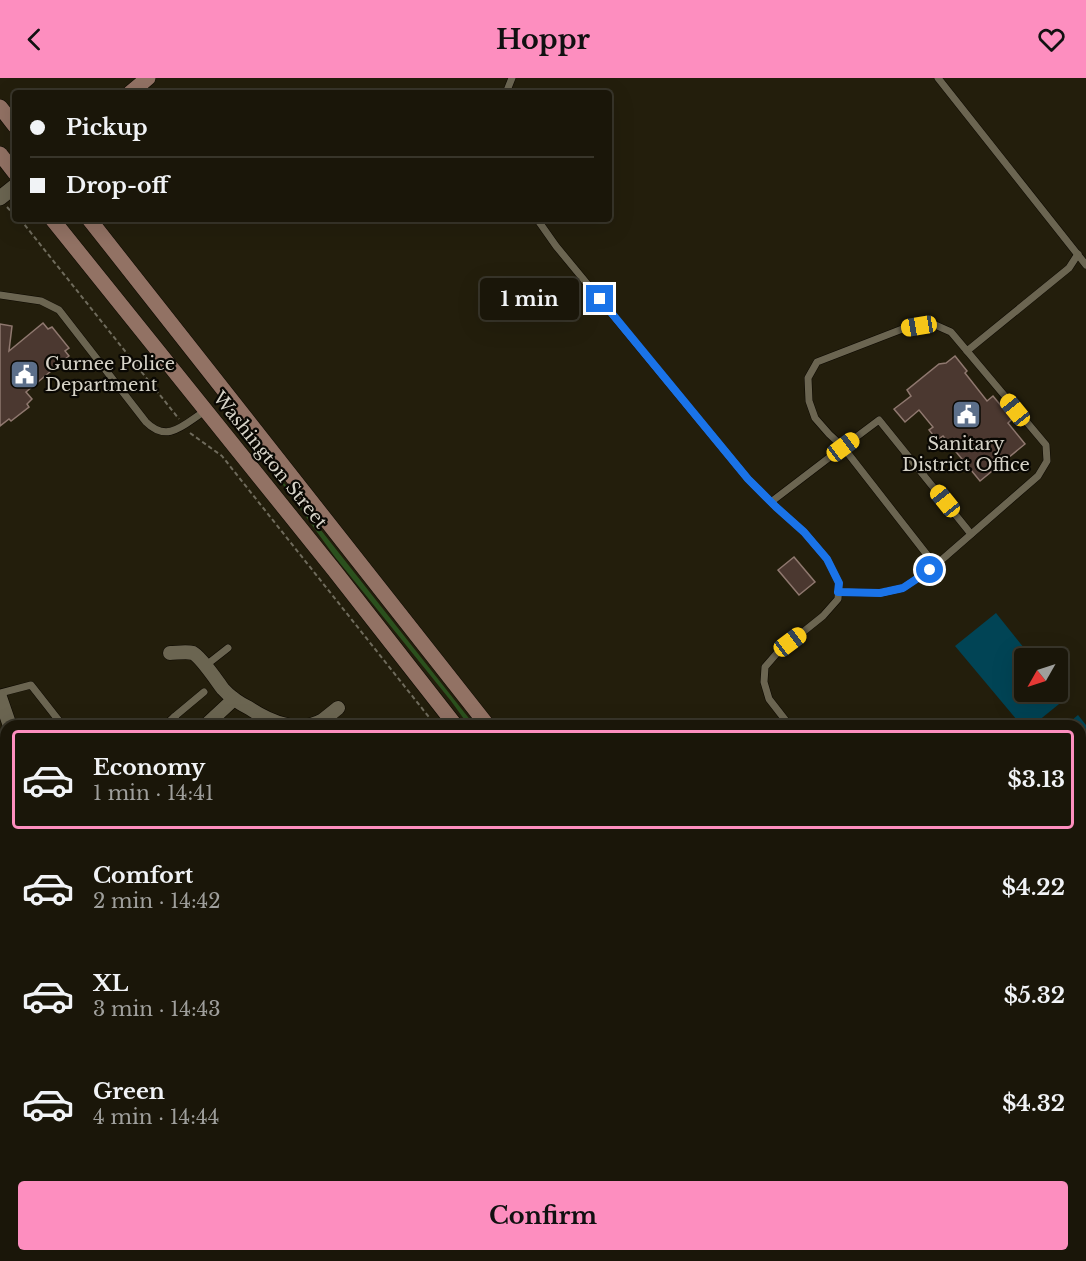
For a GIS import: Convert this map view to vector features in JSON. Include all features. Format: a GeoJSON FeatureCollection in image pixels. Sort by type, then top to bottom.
{"type":"FeatureCollection","features":[{"type":"Feature","properties":{"kind":"main road"},"geometry":{"type":"LineString","coordinates":[[134,90],[148,78]]}},
{"type":"Feature","properties":{"kind":"main road"},"geometry":{"type":"LineString","coordinates":[[0,107],[12,122]]}},
{"type":"Feature","properties":{"kind":"main road"},"geometry":{"type":"LineString","coordinates":[[0,154],[12,169]]}},
{"type":"Feature","properties":{"kind":"main road","name":"Washington Street"},"geometry":{"type":"LineString","coordinates":[[54,222],[451,720]]}},
{"type":"Feature","properties":{"kind":"main road","name":"Washington Street"},"geometry":{"type":"LineString","coordinates":[[90,222],[483,720]]}},
{"type":"Feature","properties":{"kind":"street"},"geometry":{"type":"LineString","coordinates":[[0,198],[12,188]]}},
{"type":"Feature","properties":{"kind":"street"},"geometry":{"type":"LineString","coordinates":[[170,653],[192,653],[198,657],[234,699],[270,720]]}},
{"type":"Feature","properties":{"kind":"street"},"geometry":{"type":"LineString","coordinates":[[0,695],[8,720]]}},
{"type":"Feature","properties":{"kind":"street"},"geometry":{"type":"LineString","coordinates":[[211,720],[234,699]]}},
{"type":"Feature","properties":{"kind":"street"},"geometry":{"type":"LineString","coordinates":[[322,720],[338,708]]}},
{"type":"Feature","properties":{"kind":"lane"},"geometry":{"type":"LineString","coordinates":[[938,78],[1086,264]]}},
{"type":"Feature","properties":{"kind":"lane"},"geometry":{"type":"LineString","coordinates":[[539,222],[556,246],[740,470],[804,532],[827,559],[839,583],[838,599],[823,616],[778,652],[765,667],[764,682],[769,699],[785,720]]}},
{"type":"Feature","properties":{"kind":"lane"},"geometry":{"type":"LineString","coordinates":[[966,351],[1069,268],[1078,254]]}},
{"type":"Feature","properties":{"kind":"lane"},"geometry":{"type":"LineString","coordinates":[[0,295],[42,301],[59,310],[146,422],[155,430],[164,433],[174,431],[205,411]]}},
{"type":"Feature","properties":{"kind":"lane"},"geometry":{"type":"LineString","coordinates":[[838,592],[880,593],[903,588],[935,565],[1038,476],[1047,461],[1046,445],[951,332],[933,324],[905,328],[817,362],[808,378],[809,401],[815,418],[843,447],[935,565]]}},
{"type":"Feature","properties":{"kind":"lane"},"geometry":{"type":"LineString","coordinates":[[771,502],[879,420],[971,534]]}},
{"type":"Feature","properties":{"kind":"lane"},"geometry":{"type":"LineString","coordinates":[[205,666],[228,648]]}},
{"type":"Feature","properties":{"kind":"lane"},"geometry":{"type":"LineString","coordinates":[[0,695],[31,686],[57,720]]}},
{"type":"Feature","properties":{"kind":"lane"},"geometry":{"type":"LineString","coordinates":[[171,720],[204,692]]}},
{"type":"Feature","properties":{"kind":"path"},"geometry":{"type":"LineString","coordinates":[[22,222],[192,436],[222,456],[431,720]]}},
{"type":"Feature","properties":{"kind":"green space"},"geometry":{"type":"Polygon","coordinates":[[[268,464],[470,720],[465,720],[335,557],[268,464]]]}},
{"type":"Feature","properties":{"kind":"water"},"geometry":{"type":"Polygon","coordinates":[[[996,613],[1024,648],[1014,648],[1014,702],[1062,702],[1039,720],[1017,720],[955,646],[996,613]]]}},
{"type":"Feature","properties":{"kind":"water"},"geometry":{"type":"Polygon","coordinates":[[[1078,715],[1082,720],[1072,720],[1078,715]]]}},
{"type":"Feature","properties":{"kind":"building","name":"Gurnee Police Department"},"geometry":{"type":"Polygon","coordinates":[[[43,323],[48,329],[52,327],[69,348],[65,351],[69,356],[26,392],[32,399],[27,404],[29,407],[11,421],[9,419],[0,426],[0,324],[12,326],[9,351],[43,323]]]}},
{"type":"Feature","properties":{"kind":"building","name":"Sanitary District Office"},"geometry":{"type":"Polygon","coordinates":[[[955,356],[987,401],[993,396],[1012,419],[1008,423],[1025,444],[980,481],[943,436],[937,440],[929,430],[933,427],[919,410],[905,422],[894,409],[911,396],[907,390],[939,364],[946,363],[955,356]]]}},
{"type":"Feature","properties":{"kind":"building"},"geometry":{"type":"Polygon","coordinates":[[[794,557],[815,582],[799,595],[778,570],[794,557]]]}},
{"type":"Feature","properties":{"kind":"place","name":"Gurnee Police Department"},"geometry":{"type":"Point","coordinates":[24,374]}},
{"type":"Feature","properties":{"kind":"place","name":"Sanitary District Office"},"geometry":{"type":"Point","coordinates":[966,415]}},
{"type":"Feature","properties":{"kind":"route"},"geometry":{"type":"LineString","coordinates":[[600,299],[748,479],[804,532],[827,559],[839,583],[838,592],[880,593],[903,588],[930,570]]}}]}
